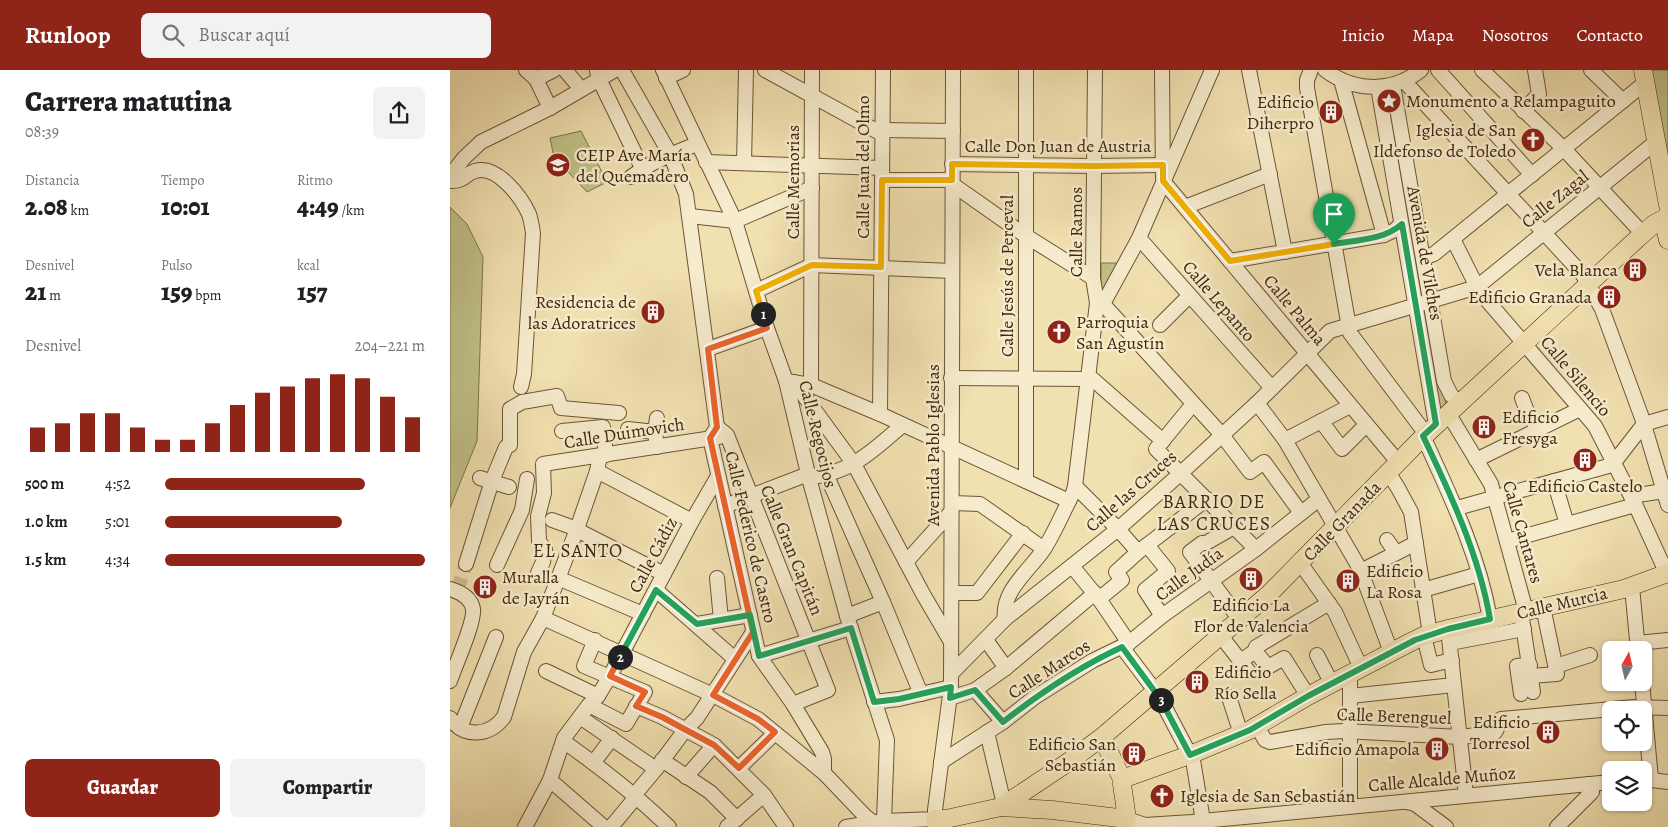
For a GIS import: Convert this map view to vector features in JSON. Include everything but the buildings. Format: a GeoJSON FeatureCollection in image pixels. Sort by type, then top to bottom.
{"type":"FeatureCollection","features":[{"type":"Feature","properties":{"kind":"main road"},"geometry":{"type":"LineString","coordinates":[[1645,76],[1668,212],[1665,229],[1668,240]]}},
{"type":"Feature","properties":{"kind":"main road","name":"Calle Granada"},"geometry":{"type":"LineString","coordinates":[[1001,807],[1102,737],[1270,594],[1438,422],[1668,212]]}},
{"type":"Feature","properties":{"kind":"main road","name":"Calle Murcia"},"geometry":{"type":"LineString","coordinates":[[1123,780],[1241,734],[1308,696],[1427,635],[1449,636],[1490,619],[1524,617],[1543,607],[1632,587],[1668,574]]}},
{"type":"Feature","properties":{"kind":"main road"},"geometry":{"type":"LineString","coordinates":[[940,823],[1001,807],[1032,808],[1130,823],[1122,784],[1123,780],[1102,737]]}},
{"type":"Feature","properties":{"kind":"main road"},"geometry":{"type":"LineString","coordinates":[[1026,789],[1026,798],[1032,808]]}},
{"type":"Feature","properties":{"kind":"street"},"geometry":{"type":"LineString","coordinates":[[550,108],[531,74],[554,70]]}},
{"type":"Feature","properties":{"kind":"street"},"geometry":{"type":"LineString","coordinates":[[565,70],[581,89]]}},
{"type":"Feature","properties":{"kind":"street"},"geometry":{"type":"LineString","coordinates":[[450,176],[464,158],[481,142],[550,108],[581,89],[598,75],[615,70]]}},
{"type":"Feature","properties":{"kind":"street","name":"Calle Gran Capitán"},"geometry":{"type":"LineString","coordinates":[[622,70],[670,154],[686,194],[718,434],[750,496],[828,690],[793,704]]}},
{"type":"Feature","properties":{"kind":"street"},"geometry":{"type":"LineString","coordinates":[[664,74],[683,70]]}},
{"type":"Feature","properties":{"kind":"street"},"geometry":{"type":"LineString","coordinates":[[744,164],[746,70]]}},
{"type":"Feature","properties":{"kind":"street"},"geometry":{"type":"LineString","coordinates":[[765,70],[812,97],[882,132],[953,131]]}},
{"type":"Feature","properties":{"kind":"street","name":"Calle Memorias"},"geometry":{"type":"LineString","coordinates":[[811,385],[812,70]]}},
{"type":"Feature","properties":{"kind":"street","name":"Calle Juan del Olmo"},"geometry":{"type":"LineString","coordinates":[[880,414],[883,70]]}},
{"type":"Feature","properties":{"kind":"street","name":"Avenida Pablo Iglesias"},"geometry":{"type":"LineString","coordinates":[[940,823],[935,810],[951,686],[953,70]]}},
{"type":"Feature","properties":{"kind":"street","name":"Calle Jesús de Perceval"},"geometry":{"type":"LineString","coordinates":[[1026,70],[1026,481]]}},
{"type":"Feature","properties":{"kind":"street","name":"Calle Ramos"},"geometry":{"type":"LineString","coordinates":[[1095,70],[1093,278],[1100,303]]}},
{"type":"Feature","properties":{"kind":"street"},"geometry":{"type":"LineString","coordinates":[[1162,70],[1163,181]]}},
{"type":"Feature","properties":{"kind":"street"},"geometry":{"type":"LineString","coordinates":[[1005,619],[1004,610],[1012,590],[1044,548],[1076,486],[1088,377],[1100,303],[1139,238],[1212,70]]}},
{"type":"Feature","properties":{"kind":"street"},"geometry":{"type":"LineString","coordinates":[[1249,70],[1285,252]]}},
{"type":"Feature","properties":{"kind":"street"},"geometry":{"type":"LineString","coordinates":[[1311,70],[1307,80],[1307,88],[1350,336],[1438,422],[1457,508],[1479,574],[1490,619]]}},
{"type":"Feature","properties":{"kind":"street"},"geometry":{"type":"LineString","coordinates":[[1324,70],[1354,85],[1378,87],[1399,83],[1421,70]]}},
{"type":"Feature","properties":{"kind":"street"},"geometry":{"type":"LineString","coordinates":[[1438,70],[1532,175]]}},
{"type":"Feature","properties":{"kind":"street"},"geometry":{"type":"LineString","coordinates":[[1482,70],[1564,149],[1643,234]]}},
{"type":"Feature","properties":{"kind":"street"},"geometry":{"type":"LineString","coordinates":[[1523,111],[1539,94],[1535,70]]}},
{"type":"Feature","properties":{"kind":"street"},"geometry":{"type":"LineString","coordinates":[[1591,70],[1623,101]]}},
{"type":"Feature","properties":{"kind":"street","name":"Calle Regocijos"},"geometry":{"type":"LineString","coordinates":[[664,74],[735,221],[767,328],[790,381],[809,478],[849,622],[886,740],[883,824]]}},
{"type":"Feature","properties":{"kind":"street"},"geometry":{"type":"LineString","coordinates":[[598,75],[637,172],[670,154],[697,144]]}},
{"type":"Feature","properties":{"kind":"street"},"geometry":{"type":"LineString","coordinates":[[1423,258],[1434,254],[1623,101],[1645,76]]}},
{"type":"Feature","properties":{"kind":"street"},"geometry":{"type":"LineString","coordinates":[[1341,80],[1384,235]]}},
{"type":"Feature","properties":{"kind":"street"},"geometry":{"type":"LineString","coordinates":[[1399,83],[1508,194],[1583,275],[1602,309],[1644,424],[1666,498],[1633,501],[1567,524],[1507,541]]}},
{"type":"Feature","properties":{"kind":"street","name":"Avenida de Vilches"},"geometry":{"type":"LineString","coordinates":[[1399,83],[1430,301],[1447,387],[1451,395],[1438,422]]}},
{"type":"Feature","properties":{"kind":"street","name":"Avenida de Vilches"},"geometry":{"type":"LineString","coordinates":[[1378,87],[1430,390],[1438,422]]}},
{"type":"Feature","properties":{"kind":"street","name":"Calle Zagal"},"geometry":{"type":"LineString","coordinates":[[1477,287],[1657,141]]}},
{"type":"Feature","properties":{"kind":"street"},"geometry":{"type":"LineString","coordinates":[[706,162],[812,166],[952,182],[1026,236],[1093,278]]}},
{"type":"Feature","properties":{"kind":"street","name":"Calle Don Juan de Austria"},"geometry":{"type":"LineString","coordinates":[[952,164],[1026,166],[1163,165]]}},
{"type":"Feature","properties":{"kind":"street"},"geometry":{"type":"LineString","coordinates":[[450,181],[460,181],[475,171],[490,171],[504,180],[517,194],[529,215],[533,234],[524,374],[521,387]]}},
{"type":"Feature","properties":{"kind":"street"},"geometry":{"type":"LineString","coordinates":[[1186,207],[1270,174]]}},
{"type":"Feature","properties":{"kind":"street","name":"Calle Palma"},"geometry":{"type":"LineString","coordinates":[[1163,181],[1366,425],[1393,467],[1398,488],[1411,512],[1423,590],[1431,665],[1452,660]]}},
{"type":"Feature","properties":{"kind":"street"},"geometry":{"type":"LineString","coordinates":[[690,216],[735,221],[812,188]]}},
{"type":"Feature","properties":{"kind":"street"},"geometry":{"type":"LineString","coordinates":[[1230,261],[1384,235],[1402,224]]}},
{"type":"Feature","properties":{"kind":"street","name":"Calle Lepanto"},"geometry":{"type":"LineString","coordinates":[[1139,238],[1272,388]]}},
{"type":"Feature","properties":{"kind":"street","name":"Calle Silencio"},"geometry":{"type":"LineString","coordinates":[[1453,239],[1479,291],[1595,426],[1668,574]]}},
{"type":"Feature","properties":{"kind":"street"},"geometry":{"type":"LineString","coordinates":[[756,291],[812,265],[952,271]]}},
{"type":"Feature","properties":{"kind":"street","name":"Calle las Cruces"},"geometry":{"type":"LineString","coordinates":[[951,686],[986,640],[1005,619],[1118,528],[1181,473],[1330,331],[1347,320],[1416,306],[1477,287]]}},
{"type":"Feature","properties":{"kind":"street"},"geometry":{"type":"LineString","coordinates":[[1160,325],[1190,296]]}},
{"type":"Feature","properties":{"kind":"street"},"geometry":{"type":"LineString","coordinates":[[1100,303],[1222,435],[1250,472],[1264,462],[1301,513]]}},
{"type":"Feature","properties":{"kind":"street"},"geometry":{"type":"LineString","coordinates":[[708,349],[767,328]]}},
{"type":"Feature","properties":{"kind":"street"},"geometry":{"type":"LineString","coordinates":[[951,378],[1026,380],[1088,377],[1163,440]]}},
{"type":"Feature","properties":{"kind":"street"},"geometry":{"type":"LineString","coordinates":[[790,381],[811,385],[880,414],[1069,501]]}},
{"type":"Feature","properties":{"kind":"street"},"geometry":{"type":"LineString","coordinates":[[790,381],[854,464],[922,594],[951,643]]}},
{"type":"Feature","properties":{"kind":"street"},"geometry":{"type":"LineString","coordinates":[[1430,390],[1447,387]]}},
{"type":"Feature","properties":{"kind":"street"},"geometry":{"type":"LineString","coordinates":[[466,564],[486,480],[506,447],[510,445],[510,408],[522,402],[557,396],[561,408],[618,413]]}},
{"type":"Feature","properties":{"kind":"street"},"geometry":{"type":"LineString","coordinates":[[1522,398],[1528,414],[1539,430]]}},
{"type":"Feature","properties":{"kind":"street"},"geometry":{"type":"LineString","coordinates":[[1256,403],[1285,440],[1361,571],[1390,653]]}},
{"type":"Feature","properties":{"kind":"street"},"geometry":{"type":"LineString","coordinates":[[1193,404],[1156,449],[1256,549]]}},
{"type":"Feature","properties":{"kind":"street"},"geometry":{"type":"LineString","coordinates":[[1285,440],[1350,406]]}},
{"type":"Feature","properties":{"kind":"street"},"geometry":{"type":"LineString","coordinates":[[1476,460],[1580,409]]}},
{"type":"Feature","properties":{"kind":"street"},"geometry":{"type":"LineString","coordinates":[[1457,508],[1612,465],[1644,424],[1668,417]]}},
{"type":"Feature","properties":{"kind":"street"},"geometry":{"type":"LineString","coordinates":[[1321,421],[1342,449],[1366,425]]}},
{"type":"Feature","properties":{"kind":"street","name":"Calle Cantares"},"geometry":{"type":"LineString","coordinates":[[1438,422],[1476,460],[1491,484],[1496,497],[1524,617],[1530,670],[1527,693]]}},
{"type":"Feature","properties":{"kind":"street"},"geometry":{"type":"LineString","coordinates":[[628,428],[656,425],[656,447]]}},
{"type":"Feature","properties":{"kind":"street"},"geometry":{"type":"LineString","coordinates":[[725,506],[803,476],[809,478],[826,474],[854,464],[903,425]]}},
{"type":"Feature","properties":{"kind":"street"},"geometry":{"type":"LineString","coordinates":[[450,718],[460,728],[476,734],[498,726],[504,717],[524,652],[543,618],[603,455],[603,427],[562,431]]}},
{"type":"Feature","properties":{"kind":"street","name":"Calle Duimovich"},"geometry":{"type":"LineString","coordinates":[[538,573],[545,550],[539,541],[538,516],[544,494],[543,464],[656,447],[718,434]]}},
{"type":"Feature","properties":{"kind":"street","name":"Calle Federico de Castro"},"geometry":{"type":"LineString","coordinates":[[718,434],[718,476],[759,656],[793,704],[822,752],[824,773]]}},
{"type":"Feature","properties":{"kind":"street"},"geometry":{"type":"LineString","coordinates":[[597,471],[692,521]]}},
{"type":"Feature","properties":{"kind":"street"},"geometry":{"type":"LineString","coordinates":[[826,474],[922,694]]}},
{"type":"Feature","properties":{"kind":"street","name":"Calle Cádiz"},"geometry":{"type":"LineString","coordinates":[[525,827],[550,780],[563,741],[610,676],[718,476]]}},
{"type":"Feature","properties":{"kind":"street"},"geometry":{"type":"LineString","coordinates":[[498,565],[522,510],[527,479]]}},
{"type":"Feature","properties":{"kind":"street"},"geometry":{"type":"LineString","coordinates":[[486,480],[509,487]]}},
{"type":"Feature","properties":{"kind":"street"},"geometry":{"type":"LineString","coordinates":[[1554,481],[1567,524]]}},
{"type":"Feature","properties":{"kind":"street"},"geometry":{"type":"LineString","coordinates":[[1076,486],[1118,528],[1168,570],[1145,590],[1162,616]]}},
{"type":"Feature","properties":{"kind":"street"},"geometry":{"type":"LineString","coordinates":[[975,690],[1097,596],[1122,580],[1116,572],[1208,499]]}},
{"type":"Feature","properties":{"kind":"street","name":"Calle Judía"},"geometry":{"type":"LineString","coordinates":[[1125,645],[1162,616],[1256,549],[1319,499]]}},
{"type":"Feature","properties":{"kind":"street"},"geometry":{"type":"LineString","coordinates":[[906,562],[952,507],[980,504],[1044,548]]}},
{"type":"Feature","properties":{"kind":"street"},"geometry":{"type":"LineString","coordinates":[[552,520],[577,529],[664,574]]}},
{"type":"Feature","properties":{"kind":"street"},"geometry":{"type":"LineString","coordinates":[[1234,527],[1206,543],[1202,543],[1190,552],[1240,620]]}},
{"type":"Feature","properties":{"kind":"street"},"geometry":{"type":"LineString","coordinates":[[952,593],[977,593],[1023,533]]}},
{"type":"Feature","properties":{"kind":"street"},"geometry":{"type":"LineString","coordinates":[[1387,540],[1396,553]]}},
{"type":"Feature","properties":{"kind":"street"},"geometry":{"type":"LineString","coordinates":[[1361,571],[1416,543]]}},
{"type":"Feature","properties":{"kind":"street"},"geometry":{"type":"LineString","coordinates":[[1301,564],[1342,625],[1355,671],[1350,696],[1350,806]]}},
{"type":"Feature","properties":{"kind":"street"},"geometry":{"type":"LineString","coordinates":[[1072,566],[1097,596],[1125,645],[1159,696],[1191,754],[1197,823]]}},
{"type":"Feature","properties":{"kind":"street"},"geometry":{"type":"LineString","coordinates":[[1423,590],[1479,574]]}},
{"type":"Feature","properties":{"kind":"street"},"geometry":{"type":"LineString","coordinates":[[558,578],[643,614]]}},
{"type":"Feature","properties":{"kind":"street"},"geometry":{"type":"LineString","coordinates":[[717,578],[721,620]]}},
{"type":"Feature","properties":{"kind":"street"},"geometry":{"type":"LineString","coordinates":[[1632,587],[1637,641]]}},
{"type":"Feature","properties":{"kind":"street"},"geometry":{"type":"LineString","coordinates":[[450,590],[457,591],[467,598],[473,609],[472,621],[450,681]]}},
{"type":"Feature","properties":{"kind":"street"},"geometry":{"type":"LineString","coordinates":[[656,590],[735,659]]}},
{"type":"Feature","properties":{"kind":"street"},"geometry":{"type":"LineString","coordinates":[[759,656],[808,642],[849,622],[883,602]]}},
{"type":"Feature","properties":{"kind":"street"},"geometry":{"type":"LineString","coordinates":[[1240,661],[1255,651],[1256,647],[1328,603]]}},
{"type":"Feature","properties":{"kind":"street"},"geometry":{"type":"LineString","coordinates":[[1530,670],[1557,674],[1543,607]]}},
{"type":"Feature","properties":{"kind":"street"},"geometry":{"type":"LineString","coordinates":[[697,624],[750,615]]}},
{"type":"Feature","properties":{"kind":"street"},"geometry":{"type":"LineString","coordinates":[[1466,795],[1449,636],[1524,617]]}},
{"type":"Feature","properties":{"kind":"street"},"geometry":{"type":"LineString","coordinates":[[543,618],[623,652],[758,719],[824,773],[865,816],[883,824]]}},
{"type":"Feature","properties":{"kind":"street"},"geometry":{"type":"LineString","coordinates":[[611,827],[636,797],[636,793],[684,730],[697,718],[753,632]]}},
{"type":"Feature","properties":{"kind":"street"},"geometry":{"type":"LineString","coordinates":[[1221,636],[1249,672]]}},
{"type":"Feature","properties":{"kind":"street"},"geometry":{"type":"LineString","coordinates":[[460,728],[496,637]]}},
{"type":"Feature","properties":{"kind":"street"},"geometry":{"type":"LineString","coordinates":[[546,671],[593,700],[626,724],[645,692],[584,666],[595,640]]}},
{"type":"Feature","properties":{"kind":"street"},"geometry":{"type":"LineString","coordinates":[[986,640],[1006,668]]}},
{"type":"Feature","properties":{"kind":"street"},"geometry":{"type":"LineString","coordinates":[[1652,644],[1668,640]]}},
{"type":"Feature","properties":{"kind":"street","name":"Calle Marcos"},"geometry":{"type":"LineString","coordinates":[[941,762],[1092,661],[1125,645]]}},
{"type":"Feature","properties":{"kind":"street"},"geometry":{"type":"LineString","coordinates":[[1255,651],[1268,667],[1284,658],[1308,696]]}},
{"type":"Feature","properties":{"kind":"street"},"geometry":{"type":"LineString","coordinates":[[1317,654],[1332,684]]}},
{"type":"Feature","properties":{"kind":"street"},"geometry":{"type":"LineString","coordinates":[[1556,666],[1590,655]]}},
{"type":"Feature","properties":{"kind":"street"},"geometry":{"type":"LineString","coordinates":[[1350,696],[1454,685]]}},
{"type":"Feature","properties":{"kind":"street"},"geometry":{"type":"LineString","coordinates":[[874,702],[899,699],[951,686],[975,690],[1003,722]]}},
{"type":"Feature","properties":{"kind":"street"},"geometry":{"type":"LineString","coordinates":[[1229,697],[1241,734]]}},
{"type":"Feature","properties":{"kind":"street"},"geometry":{"type":"LineString","coordinates":[[636,706],[662,717],[714,745],[764,795],[786,827]]}},
{"type":"Feature","properties":{"kind":"street","name":"Calle Berenguel"},"geometry":{"type":"LineString","coordinates":[[1652,707],[1668,708]]}},
{"type":"Feature","properties":{"kind":"street","name":"Calle Berenguel"},"geometry":{"type":"LineString","coordinates":[[1257,726],[1266,741],[1270,742],[1326,732],[1350,731],[1460,737],[1491,734],[1496,732],[1501,719],[1529,713],[1602,709]]}},
{"type":"Feature","properties":{"kind":"street"},"geometry":{"type":"LineString","coordinates":[[580,717],[612,738],[659,765],[686,777],[710,792],[732,823],[764,795]]}},
{"type":"Feature","properties":{"kind":"street"},"geometry":{"type":"LineString","coordinates":[[739,768],[775,732]]}},
{"type":"Feature","properties":{"kind":"street"},"geometry":{"type":"LineString","coordinates":[[987,732],[1003,800],[1001,807]]}},
{"type":"Feature","properties":{"kind":"street"},"geometry":{"type":"LineString","coordinates":[[594,762],[612,738]]}},
{"type":"Feature","properties":{"kind":"street"},"geometry":{"type":"LineString","coordinates":[[563,741],[594,762],[669,827]]}},
{"type":"Feature","properties":{"kind":"street"},"geometry":{"type":"LineString","coordinates":[[686,777],[714,745]]}},
{"type":"Feature","properties":{"kind":"street"},"geometry":{"type":"LineString","coordinates":[[550,780],[604,827]]}},
{"type":"Feature","properties":{"kind":"street"},"geometry":{"type":"LineString","coordinates":[[1652,780],[1668,782]]}},
{"type":"Feature","properties":{"kind":"street","name":"Calle Alcalde Muñoz"},"geometry":{"type":"LineString","coordinates":[[1130,823],[1145,825],[1197,823],[1350,806],[1403,802],[1422,804],[1466,795],[1602,783]]}},
{"type":"Feature","properties":{"kind":"street"},"geometry":{"type":"LineString","coordinates":[[1557,827],[1592,792],[1588,784]]}},
{"type":"Feature","properties":{"kind":"street"},"geometry":{"type":"LineString","coordinates":[[1422,804],[1443,826]]}},
{"type":"Feature","properties":{"kind":"street"},"geometry":{"type":"LineString","coordinates":[[846,827],[940,823]]}},
{"type":"Feature","properties":{"kind":"green space"},"geometry":{"type":"Polygon","coordinates":[[[1648,70],[1668,70],[1668,171],[1648,70]]]}},
{"type":"Feature","properties":{"kind":"green space"},"geometry":{"type":"Polygon","coordinates":[[[1395,108],[1446,405],[1439,411],[1384,110],[1395,108]]]}},
{"type":"Feature","properties":{"kind":"green space"},"geometry":{"type":"Polygon","coordinates":[[[581,131],[607,182],[587,192],[554,157],[550,138],[581,131]]]}},
{"type":"Feature","properties":{"kind":"green space"},"geometry":{"type":"Polygon","coordinates":[[[450,207],[467,224],[483,257],[477,441],[450,508],[450,207]]]}},
{"type":"Feature","properties":{"kind":"green space"},"geometry":{"type":"Polygon","coordinates":[[[1101,263],[1121,263],[1105,290],[1101,288],[1101,263]]]}},
{"type":"Feature","properties":{"kind":"tunnel"},"geometry":{"type":"LineString","coordinates":[[457,591],[466,564]]}},
{"type":"Feature","properties":{"kind":"place","name":"Monumento a Relampaguito"},"geometry":{"type":"Point","coordinates":[1389,101]}},
{"type":"Feature","properties":{"kind":"place","name":"Edificio Diherpro"},"geometry":{"type":"Point","coordinates":[1331,112]}},
{"type":"Feature","properties":{"kind":"place","name":"Iglesia de San Ildefonso de Toledo"},"geometry":{"type":"Point","coordinates":[1533,140]}},
{"type":"Feature","properties":{"kind":"place","name":"CEIP Ave María del Quemadero"},"geometry":{"type":"Point","coordinates":[558,165]}},
{"type":"Feature","properties":{"kind":"place","name":"Vela Blanca"},"geometry":{"type":"Point","coordinates":[1635,270]}},
{"type":"Feature","properties":{"kind":"place","name":"Edificio Granada"},"geometry":{"type":"Point","coordinates":[1609,297]}},
{"type":"Feature","properties":{"kind":"place","name":"Residencia de las Adoratrices"},"geometry":{"type":"Point","coordinates":[653,312]}},
{"type":"Feature","properties":{"kind":"place","name":"Parroquia San Agustín"},"geometry":{"type":"Point","coordinates":[1059,332]}},
{"type":"Feature","properties":{"kind":"place","name":"Edificio Fresyga"},"geometry":{"type":"Point","coordinates":[1484,427]}},
{"type":"Feature","properties":{"kind":"place","name":"Edificio Castelo"},"geometry":{"type":"Point","coordinates":[1585,460]}},
{"type":"Feature","properties":{"kind":"place","name":"Edificio La Flor de Valencia"},"geometry":{"type":"Point","coordinates":[1251,579]}},
{"type":"Feature","properties":{"kind":"place","name":"Edificio La Rosa"},"geometry":{"type":"Point","coordinates":[1348,581]}},
{"type":"Feature","properties":{"kind":"place","name":"Muralla de Jayrán"},"geometry":{"type":"Point","coordinates":[485,587]}},
{"type":"Feature","properties":{"kind":"place","name":"Edificio Río Sella"},"geometry":{"type":"Point","coordinates":[1197,682]}},
{"type":"Feature","properties":{"kind":"place","name":"Edificio Torresol"},"geometry":{"type":"Point","coordinates":[1548,732]}},
{"type":"Feature","properties":{"kind":"place","name":"Edificio Amapola"},"geometry":{"type":"Point","coordinates":[1437,749]}},
{"type":"Feature","properties":{"kind":"place","name":"Edificio San Sebastián"},"geometry":{"type":"Point","coordinates":[1134,754]}},
{"type":"Feature","properties":{"kind":"place","name":"Iglesia de San Sebastián"},"geometry":{"type":"Point","coordinates":[1162,796]}},
{"type":"Feature","properties":{"kind":"district","name":"BARRIO DE LAS CRUCES"},"geometry":{"type":"Point","coordinates":[1214,513]}},
{"type":"Feature","properties":{"kind":"district","name":"EL SANTO"},"geometry":{"type":"Point","coordinates":[578,551]}},
{"type":"Feature","properties":{"kind":"route"},"geometry":{"type":"LineString","coordinates":[[1334,244],[1230,261],[1163,181],[1163,165],[952,164],[952,180],[882,180],[881,267],[812,265],[756,291],[767,328],[708,349],[717,427],[710,438],[750,615],[753,632],[713,695],[758,719],[775,732],[739,768],[714,745],[662,717],[636,706],[645,692],[610,676],[656,590],[697,624],[750,615],[759,656],[851,628],[874,702],[899,699],[951,687],[950,698],[975,690],[1003,722],[1036,697],[1092,661],[1122,647],[1159,696],[1190,755],[1250,730],[1308,696],[1415,640],[1430,634],[1490,619],[1483,588],[1462,521],[1423,436],[1436,424],[1402,224],[1384,235],[1334,244]]}}]}
